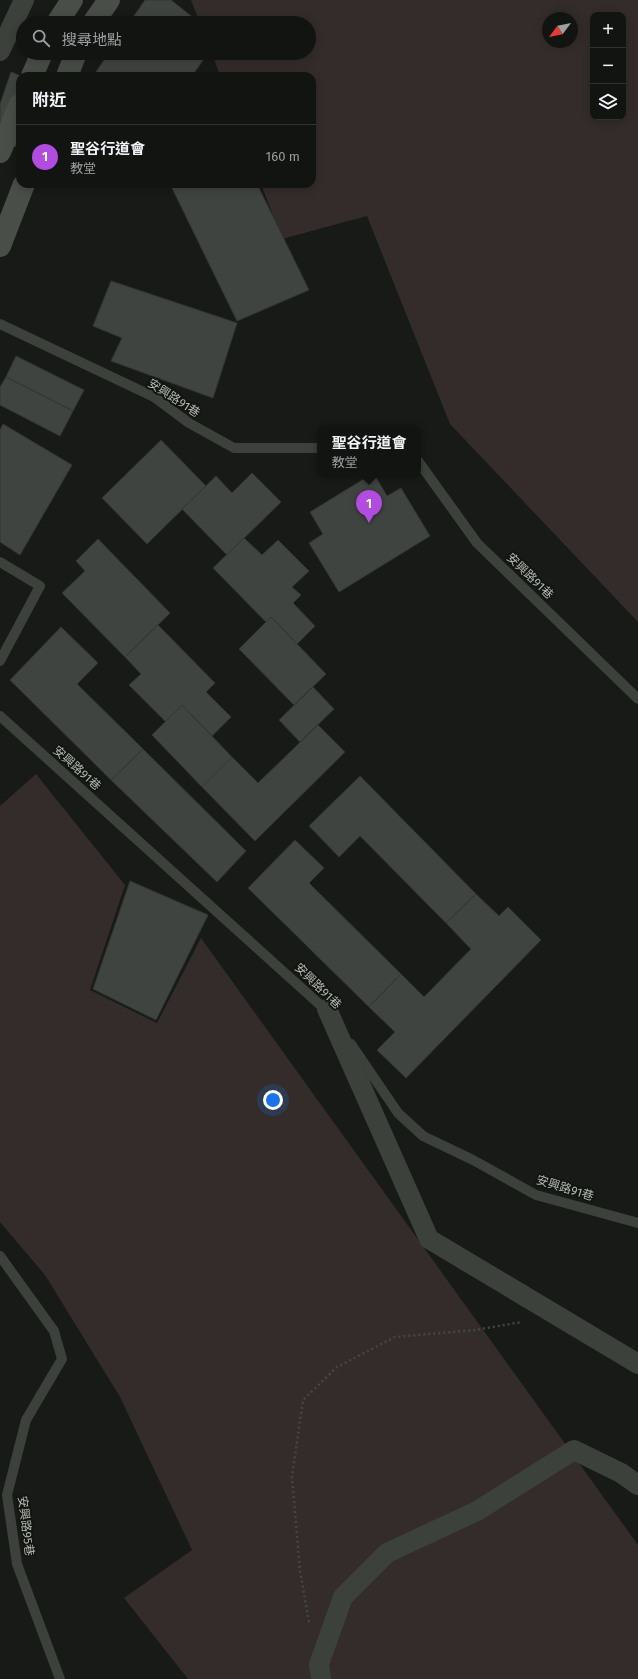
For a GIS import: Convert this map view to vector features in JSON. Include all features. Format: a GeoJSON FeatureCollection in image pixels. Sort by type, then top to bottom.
{"type":"FeatureCollection","features":[{"type":"Feature","properties":{"kind":"main road"},"geometry":{"type":"LineString","coordinates":[[62,16],[72,0]]}},
{"type":"Feature","properties":{"kind":"main road"},"geometry":{"type":"LineString","coordinates":[[98,16],[109,0]]}},
{"type":"Feature","properties":{"kind":"main road"},"geometry":{"type":"LineString","coordinates":[[34,72],[39,60]]}},
{"type":"Feature","properties":{"kind":"main road"},"geometry":{"type":"LineString","coordinates":[[69,72],[73,60]]}},
{"type":"Feature","properties":{"kind":"main road"},"geometry":{"type":"LineString","coordinates":[[0,152],[16,114]]}},
{"type":"Feature","properties":{"kind":"main road"},"geometry":{"type":"LineString","coordinates":[[0,246],[22,188]]}},
{"type":"Feature","properties":{"kind":"street"},"geometry":{"type":"LineString","coordinates":[[16,16],[24,0]]}},
{"type":"Feature","properties":{"kind":"street"},"geometry":{"type":"LineString","coordinates":[[0,51],[16,17]]}},
{"type":"Feature","properties":{"kind":"street"},"geometry":{"type":"LineString","coordinates":[[327,1009],[429,1239],[638,1364]]}},
{"type":"Feature","properties":{"kind":"street"},"geometry":{"type":"LineString","coordinates":[[321,1679],[319,1664],[343,1598],[386,1553],[477,1511],[574,1450],[620,1473],[638,1485]]}},
{"type":"Feature","properties":{"kind":"lane","name":"安興路91巷"},"geometry":{"type":"LineString","coordinates":[[0,324],[154,397],[189,423],[234,448],[317,448]]}},
{"type":"Feature","properties":{"kind":"lane","name":"安興路91巷"},"geometry":{"type":"LineString","coordinates":[[421,465],[477,543],[638,699]]}},
{"type":"Feature","properties":{"kind":"lane"},"geometry":{"type":"LineString","coordinates":[[0,562],[40,586],[0,661]]}},
{"type":"Feature","properties":{"kind":"lane","name":"安興路91巷"},"geometry":{"type":"LineString","coordinates":[[0,716],[327,1009],[398,1113],[423,1136],[473,1160],[536,1195],[638,1223]]}},
{"type":"Feature","properties":{"kind":"lane","name":"安興路95巷"},"geometry":{"type":"LineString","coordinates":[[0,1256],[54,1331],[62,1359],[26,1420],[7,1495],[17,1564],[60,1679]]}},
{"type":"Feature","properties":{"kind":"path"},"geometry":{"type":"LineString","coordinates":[[310,1625],[300,1571],[292,1477],[303,1400],[337,1367],[395,1337],[475,1330],[558,1316]]}},
{"type":"Feature","properties":{"kind":"shaded area"},"geometry":{"type":"Polygon","coordinates":[[[191,0],[638,0],[638,622],[450,424],[367,216],[282,239],[263,188],[316,188],[316,72],[219,72],[214,60],[316,60],[316,16],[197,16],[191,0]]]}},
{"type":"Feature","properties":{"kind":"shaded area"},"geometry":{"type":"Polygon","coordinates":[[[36,774],[125,885],[90,990],[157,1023],[201,938],[638,1545],[638,1679],[188,1679],[124,1598],[192,1550],[120,1397],[45,1275],[0,1222],[0,806],[36,774]]]}},
{"type":"Feature","properties":{"kind":"building"},"geometry":{"type":"Polygon","coordinates":[[[145,0],[171,0],[191,16],[134,16],[145,0]]]}},
{"type":"Feature","properties":{"kind":"building"},"geometry":{"type":"Polygon","coordinates":[[[104,60],[203,60],[195,72],[96,72],[104,60]]]}},
{"type":"Feature","properties":{"kind":"building"},"geometry":{"type":"Polygon","coordinates":[[[11,72],[16,74],[16,147],[0,141],[0,104],[11,72]]]}},
{"type":"Feature","properties":{"kind":"building"},"geometry":{"type":"Polygon","coordinates":[[[172,188],[259,188],[309,290],[237,321],[172,188]]]}},
{"type":"Feature","properties":{"kind":"building"},"geometry":{"type":"Polygon","coordinates":[[[111,281],[237,323],[213,398],[111,361],[122,338],[93,326],[111,281]]]}},
{"type":"Feature","properties":{"kind":"building"},"geometry":{"type":"Polygon","coordinates":[[[16,356],[84,390],[73,411],[6,377],[16,356]]]}},
{"type":"Feature","properties":{"kind":"building"},"geometry":{"type":"Polygon","coordinates":[[[6,377],[73,411],[60,436],[0,405],[0,387],[6,377]]]}},
{"type":"Feature","properties":{"kind":"building"},"geometry":{"type":"Polygon","coordinates":[[[3,424],[72,465],[20,555],[0,542],[0,430],[3,424]]]}},
{"type":"Feature","properties":{"kind":"building"},"geometry":{"type":"Polygon","coordinates":[[[161,440],[206,486],[147,544],[102,498],[161,440]]]}},
{"type":"Feature","properties":{"kind":"building"},"geometry":{"type":"Polygon","coordinates":[[[252,473],[281,502],[227,555],[182,509],[216,476],[232,493],[252,473]]]}},
{"type":"Feature","properties":{"kind":"building"},"geometry":{"type":"Polygon","coordinates":[[[367,477],[376,477],[387,496],[401,488],[430,536],[339,592],[309,543],[323,534],[310,512],[367,477]]]}},
{"type":"Feature","properties":{"kind":"building"},"geometry":{"type":"Polygon","coordinates":[[[244,538],[262,555],[278,540],[309,571],[292,587],[301,595],[293,603],[315,626],[297,644],[271,617],[266,622],[213,568],[244,538]]]}},
{"type":"Feature","properties":{"kind":"building"},"geometry":{"type":"Polygon","coordinates":[[[98,539],[170,613],[125,657],[62,593],[85,571],[76,561],[98,539]]]}},
{"type":"Feature","properties":{"kind":"building"},"geometry":{"type":"Polygon","coordinates":[[[271,617],[326,674],[294,705],[239,649],[271,617]]]}},
{"type":"Feature","properties":{"kind":"building"},"geometry":{"type":"Polygon","coordinates":[[[158,625],[215,683],[206,692],[231,717],[212,736],[182,705],[166,722],[129,685],[141,674],[125,657],[158,625]]]}},
{"type":"Feature","properties":{"kind":"building"},"geometry":{"type":"Polygon","coordinates":[[[61,627],[98,663],[77,684],[143,749],[111,780],[10,680],[61,627]]]}},
{"type":"Feature","properties":{"kind":"building"},"geometry":{"type":"Polygon","coordinates":[[[313,687],[334,709],[300,742],[279,720],[313,687]]]}},
{"type":"Feature","properties":{"kind":"building"},"geometry":{"type":"Polygon","coordinates":[[[182,705],[232,757],[202,787],[152,735],[182,705]]]}},
{"type":"Feature","properties":{"kind":"building"},"geometry":{"type":"Polygon","coordinates":[[[318,725],[345,752],[255,841],[202,787],[232,757],[258,783],[318,725]]]}},
{"type":"Feature","properties":{"kind":"building"},"geometry":{"type":"Polygon","coordinates":[[[143,749],[246,851],[217,882],[111,780],[143,749]]]}},
{"type":"Feature","properties":{"kind":"building"},"geometry":{"type":"Polygon","coordinates":[[[360,776],[476,894],[446,923],[360,836],[339,857],[309,826],[360,776]]]}},
{"type":"Feature","properties":{"kind":"building"},"geometry":{"type":"Polygon","coordinates":[[[295,840],[324,868],[309,883],[401,974],[369,1007],[248,888],[295,840]]]}},
{"type":"Feature","properties":{"kind":"building"},"geometry":{"type":"Polygon","coordinates":[[[130,881],[208,915],[156,1020],[93,989],[130,881]]]}},
{"type":"Feature","properties":{"kind":"building"},"geometry":{"type":"Polygon","coordinates":[[[476,894],[499,916],[508,907],[541,940],[406,1078],[377,1050],[395,1032],[369,1007],[401,974],[424,997],[471,949],[446,923],[476,894]]]}},
{"type":"Feature","properties":{"kind":"place","name":"聖谷行道會"},"geometry":{"type":"Point","coordinates":[369,523]}}]}
